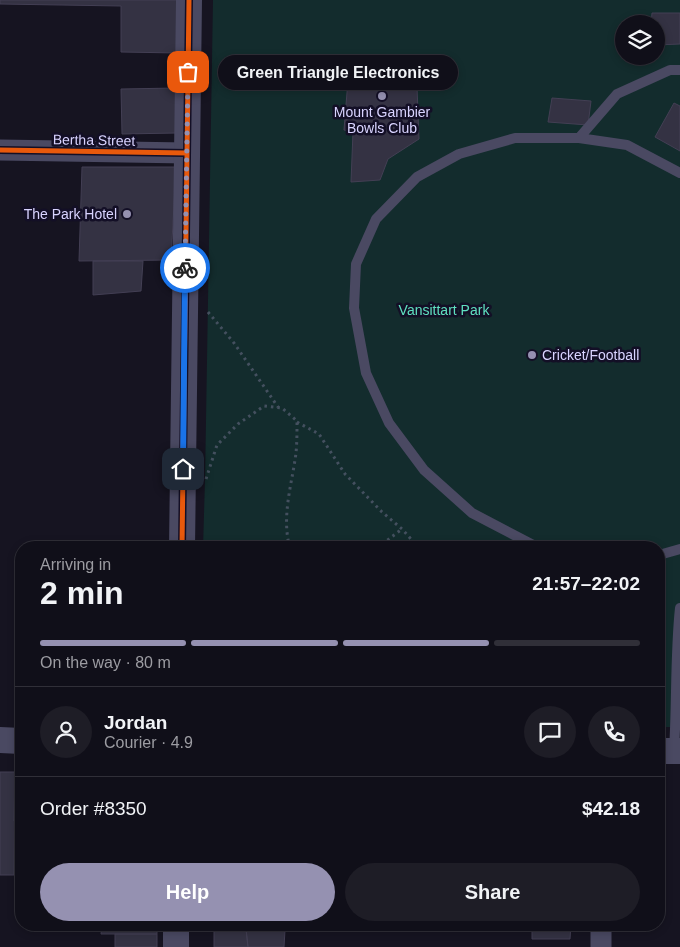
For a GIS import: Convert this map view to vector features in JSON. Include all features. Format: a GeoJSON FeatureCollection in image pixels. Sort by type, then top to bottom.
{"type":"FeatureCollection","features":[{"type":"Feature","properties":{"kind":"street"},"geometry":{"type":"LineString","coordinates":[[182,541],[189,0]]}},
{"type":"Feature","properties":{"kind":"street","name":"Bertha Street"},"geometry":{"type":"LineString","coordinates":[[0,150],[187,153]]}},
{"type":"Feature","properties":{"kind":"street"},"geometry":{"type":"LineString","coordinates":[[0,740],[15,740]]}},
{"type":"Feature","properties":{"kind":"street"},"geometry":{"type":"LineString","coordinates":[[176,931],[176,947]]}},
{"type":"Feature","properties":{"kind":"street"},"geometry":{"type":"LineString","coordinates":[[601,931],[601,947]]}},
{"type":"Feature","properties":{"kind":"lane"},"geometry":{"type":"LineString","coordinates":[[579,138],[617,94],[670,70],[680,70]]}},
{"type":"Feature","properties":{"kind":"lane"},"geometry":{"type":"LineString","coordinates":[[525,541],[472,513],[424,470],[389,423],[366,373],[354,308],[356,264],[376,219],[417,177],[458,154],[514,138],[579,138],[627,145],[680,173]]}},
{"type":"Feature","properties":{"kind":"lane"},"geometry":{"type":"LineString","coordinates":[[665,554],[680,550]]}},
{"type":"Feature","properties":{"kind":"lane"},"geometry":{"type":"LineString","coordinates":[[671,751],[675,727],[677,636],[680,608]]}},
{"type":"Feature","properties":{"kind":"path"},"geometry":{"type":"LineString","coordinates":[[208,312],[234,343],[278,407]]}},
{"type":"Feature","properties":{"kind":"path"},"geometry":{"type":"LineString","coordinates":[[205,480],[217,445],[238,424],[264,406],[282,408],[297,421],[319,434],[345,474],[413,541]]}},
{"type":"Feature","properties":{"kind":"path"},"geometry":{"type":"LineString","coordinates":[[288,541],[288,496],[296,452],[297,421]]}},
{"type":"Feature","properties":{"kind":"path"},"geometry":{"type":"LineString","coordinates":[[386,541],[402,529]]}},
{"type":"Feature","properties":{"kind":"green space","name":"Vansittart Park"},"geometry":{"type":"Polygon","coordinates":[[[213,0],[680,0],[680,727],[665,727],[665,541],[203,541],[213,0]]]}},
{"type":"Feature","properties":{"kind":"building"},"geometry":{"type":"Polygon","coordinates":[[[0,0],[179,0],[178,53],[121,52],[121,6],[0,4],[0,0]]]}},
{"type":"Feature","properties":{"kind":"building"},"geometry":{"type":"Polygon","coordinates":[[[652,13],[680,13],[680,44],[665,45],[665,15],[652,15],[652,13]]]}},
{"type":"Feature","properties":{"kind":"building","name":"Mount Gambier Bowls Club"},"geometry":{"type":"Polygon","coordinates":[[[350,55],[416,61],[419,139],[388,159],[380,180],[351,182],[353,132],[344,130],[350,55]]]}},
{"type":"Feature","properties":{"kind":"building"},"geometry":{"type":"Polygon","coordinates":[[[176,88],[177,133],[122,134],[121,89],[176,88]]]}},
{"type":"Feature","properties":{"kind":"building"},"geometry":{"type":"Polygon","coordinates":[[[552,98],[591,101],[588,125],[548,122],[552,98]]]}},
{"type":"Feature","properties":{"kind":"building"},"geometry":{"type":"Polygon","coordinates":[[[674,103],[680,106],[680,151],[655,137],[674,103]]]}},
{"type":"Feature","properties":{"kind":"building","name":"The Park Hotel"},"geometry":{"type":"Polygon","coordinates":[[[82,167],[176,167],[171,260],[79,261],[82,167]]]}},
{"type":"Feature","properties":{"kind":"building"},"geometry":{"type":"Polygon","coordinates":[[[93,261],[143,261],[141,291],[93,295],[93,261]]]}},
{"type":"Feature","properties":{"kind":"building"},"geometry":{"type":"Polygon","coordinates":[[[15,767],[15,821],[14,821],[15,767]]]}},
{"type":"Feature","properties":{"kind":"building"},"geometry":{"type":"Polygon","coordinates":[[[0,772],[15,772],[14,875],[0,875],[0,772]]]}},
{"type":"Feature","properties":{"kind":"building"},"geometry":{"type":"Polygon","coordinates":[[[101,931],[157,931],[157,934],[101,934],[101,931]]]}},
{"type":"Feature","properties":{"kind":"building"},"geometry":{"type":"Polygon","coordinates":[[[214,931],[246,931],[248,947],[214,947],[214,931]]]}},
{"type":"Feature","properties":{"kind":"building"},"geometry":{"type":"Polygon","coordinates":[[[246,931],[285,931],[284,947],[248,947],[246,931]]]}},
{"type":"Feature","properties":{"kind":"building"},"geometry":{"type":"Polygon","coordinates":[[[532,931],[571,931],[570,939],[532,939],[532,931]]]}},
{"type":"Feature","properties":{"kind":"building"},"geometry":{"type":"Polygon","coordinates":[[[115,934],[157,934],[157,947],[115,947],[115,934]]]}},
{"type":"Feature","properties":{"kind":"cycle path"},"geometry":{"type":"LineString","coordinates":[[182,541],[189,0]]}},
{"type":"Feature","properties":{"kind":"cycle path"},"geometry":{"type":"LineString","coordinates":[[0,150],[187,153]]}},
{"type":"Feature","properties":{"kind":"way so far"},"geometry":{"type":"LineString","coordinates":[[185,268],[188,72]]}},
{"type":"Feature","properties":{"kind":"place","name":"Green Triangle Electronics"},"geometry":{"type":"Point","coordinates":[188,72]}},
{"type":"Feature","properties":{"kind":"place","name":"Mount Gambier Bowls Club"},"geometry":{"type":"Point","coordinates":[382,96]}},
{"type":"Feature","properties":{"kind":"place","name":"The Park Hotel"},"geometry":{"type":"Point","coordinates":[127,214]}},
{"type":"Feature","properties":{"kind":"place","name":"Cricket/Football"},"geometry":{"type":"Point","coordinates":[532,355]}},
{"type":"Feature","properties":{"kind":"route"},"geometry":{"type":"LineString","coordinates":[[183,469],[185,268]]}}]}
